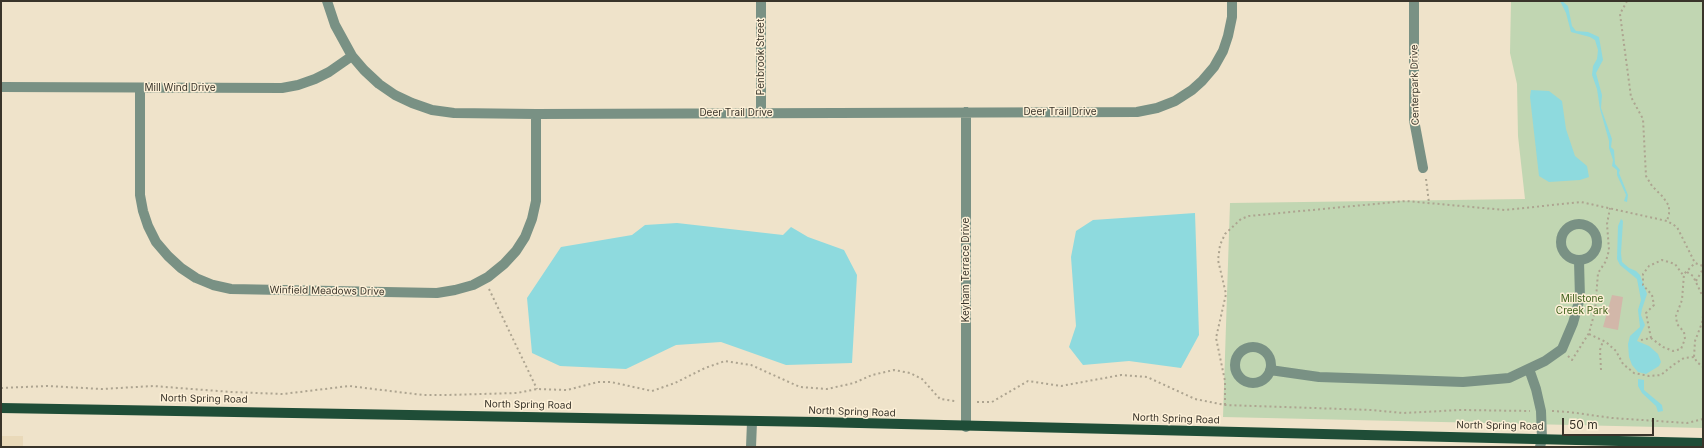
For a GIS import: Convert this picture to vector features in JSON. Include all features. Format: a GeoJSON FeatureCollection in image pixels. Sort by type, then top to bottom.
{"type":"FeatureCollection","features":[{"type":"Feature","properties":{"kind":"main road","name":"North Spring Road"},"geometry":{"type":"LineString","coordinates":[[1,408],[1336,434],[1541,443],[1703,443]]}},
{"type":"Feature","properties":{"kind":"street","name":"Deer Trail Drive"},"geometry":{"type":"LineString","coordinates":[[327,1],[335,25],[352,56],[379,84],[412,103],[432,110],[454,114],[1138,112],[1157,108],[1175,101],[1194,88],[1214,67],[1223,51],[1228,36],[1231,23],[1232,1]]}},
{"type":"Feature","properties":{"kind":"street","name":"Penbrook Street"},"geometry":{"type":"LineString","coordinates":[[761,1],[761,113]]}},
{"type":"Feature","properties":{"kind":"street","name":"Centerpark Drive"},"geometry":{"type":"LineString","coordinates":[[1414,1],[1414,120],[1423,168]]}},
{"type":"Feature","properties":{"kind":"street","name":"Mill Wind Drive"},"geometry":{"type":"LineString","coordinates":[[1,88],[287,87],[315,79],[329,72],[352,56]]}},
{"type":"Feature","properties":{"kind":"street","name":"Winfield Meadows Drive"},"geometry":{"type":"LineString","coordinates":[[140,88],[140,194],[143,211],[148,226],[156,242],[181,268],[196,278],[213,285],[231,289],[438,293],[455,290],[482,280],[504,264],[516,251],[532,219],[536,201],[536,114]]}},
{"type":"Feature","properties":{"kind":"street","name":"Keyham Terrace Drive"},"geometry":{"type":"LineString","coordinates":[[966,112],[966,427]]}},
{"type":"Feature","properties":{"kind":"street"},"geometry":{"type":"LineString","coordinates":[[1270,370],[1319,377],[1463,382],[1509,378],[1545,361],[1561,349],[1573,323],[1580,298],[1579,261]]}},
{"type":"Feature","properties":{"kind":"street"},"geometry":{"type":"LineString","coordinates":[[1529,369],[1536,389],[1541,411],[1541,443]]}},
{"type":"Feature","properties":{"kind":"street"},"geometry":{"type":"LineString","coordinates":[[752,422],[752,447]]}},
{"type":"Feature","properties":{"kind":"path"},"geometry":{"type":"LineString","coordinates":[[1627,1],[1620,14],[1632,97],[1643,119],[1646,176],[1652,186],[1663,197],[1669,206],[1667,221]]}},
{"type":"Feature","properties":{"kind":"path"},"geometry":{"type":"LineString","coordinates":[[1423,168],[1428,188],[1429,203]]}},
{"type":"Feature","properties":{"kind":"path"},"geometry":{"type":"LineString","coordinates":[[1225,405],[1225,381],[1216,338],[1226,294],[1218,260],[1220,245],[1225,234],[1245,218],[1268,213],[1406,201],[1505,210],[1581,202],[1667,221],[1677,227],[1695,263],[1703,266]]}},
{"type":"Feature","properties":{"kind":"path"},"geometry":{"type":"LineString","coordinates":[[1561,349],[1572,360],[1588,334],[1595,311],[1598,273],[1606,261],[1609,250],[1607,224],[1610,208]]}},
{"type":"Feature","properties":{"kind":"path"},"geometry":{"type":"LineString","coordinates":[[1684,276],[1676,264],[1662,260],[1649,266],[1643,274],[1643,285],[1652,295],[1654,305],[1646,313],[1652,338],[1663,347],[1673,351],[1681,349],[1685,339],[1684,332],[1677,324],[1676,316],[1682,300],[1684,276],[1684,274],[1695,263]]}},
{"type":"Feature","properties":{"kind":"path"},"geometry":{"type":"LineString","coordinates":[[1696,281],[1703,269]]}},
{"type":"Feature","properties":{"kind":"path"},"geometry":{"type":"LineString","coordinates":[[1687,272],[1694,276],[1703,296]]}},
{"type":"Feature","properties":{"kind":"path"},"geometry":{"type":"LineString","coordinates":[[482,280],[490,291],[537,389]]}},
{"type":"Feature","properties":{"kind":"path"},"geometry":{"type":"LineString","coordinates":[[1703,316],[1695,341],[1694,357],[1703,367]]}},
{"type":"Feature","properties":{"kind":"path"},"geometry":{"type":"LineString","coordinates":[[1588,334],[1603,341],[1616,351],[1623,364],[1634,373],[1649,376],[1661,375],[1684,358],[1694,357]]}},
{"type":"Feature","properties":{"kind":"path"},"geometry":{"type":"LineString","coordinates":[[1641,340],[1652,338]]}},
{"type":"Feature","properties":{"kind":"path"},"geometry":{"type":"LineString","coordinates":[[1601,370],[1600,350],[1603,341]]}},
{"type":"Feature","properties":{"kind":"path"},"geometry":{"type":"LineString","coordinates":[[1,388],[47,386],[102,389],[153,386],[283,394],[349,386],[423,395],[517,393],[537,389],[567,390],[598,382],[611,382],[652,391],[675,383],[705,368],[725,361],[751,365],[800,387],[827,389],[894,370],[910,373],[922,380],[940,399],[966,403],[992,402],[1028,381],[1061,386],[1121,375],[1147,377],[1195,399],[1225,405],[1372,410],[1403,413],[1461,410],[1570,412],[1612,418],[1687,423],[1703,418]]}},
{"type":"Feature","properties":{"kind":"shaded area"},"geometry":{"type":"Polygon","coordinates":[[[1,436],[23,436],[23,447],[1,447],[1,436]]]}},
{"type":"Feature","properties":{"kind":"green space","name":"Millstone Creek Park"},"geometry":{"type":"Polygon","coordinates":[[[1511,1],[1703,1],[1703,428],[1223,417],[1230,203],[1525,199],[1518,136],[1517,84],[1510,53],[1511,1]]]}},
{"type":"Feature","properties":{"kind":"water"},"geometry":{"type":"Polygon","coordinates":[[[1560,1],[1568,6],[1572,26],[1576,31],[1588,32],[1599,37],[1603,60],[1596,73],[1602,95],[1601,108],[1612,139],[1611,147],[1614,150],[1615,164],[1620,170],[1619,173],[1628,195],[1627,202],[1624,201],[1626,195],[1617,175],[1617,170],[1612,166],[1613,160],[1609,148],[1609,141],[1600,109],[1597,89],[1592,75],[1598,50],[1595,40],[1590,37],[1571,32],[1566,13],[1560,1]]]}},
{"type":"Feature","properties":{"kind":"water"},"geometry":{"type":"Polygon","coordinates":[[[1531,90],[1549,91],[1562,101],[1566,129],[1575,156],[1587,166],[1589,177],[1580,180],[1549,182],[1539,176],[1530,97],[1531,90]]]}},
{"type":"Feature","properties":{"kind":"water"},"geometry":{"type":"Polygon","coordinates":[[[1195,213],[1199,335],[1181,368],[1129,361],[1083,365],[1069,347],[1076,326],[1071,257],[1076,231],[1093,220],[1195,213]]]}},
{"type":"Feature","properties":{"kind":"water"},"geometry":{"type":"Polygon","coordinates":[[[1621,219],[1623,221],[1621,253],[1622,262],[1640,275],[1647,294],[1641,315],[1645,325],[1637,341],[1649,346],[1658,354],[1661,362],[1659,366],[1646,374],[1638,372],[1632,365],[1629,357],[1628,344],[1630,336],[1640,327],[1638,310],[1641,300],[1637,279],[1620,265],[1617,259],[1618,226],[1621,219]]]}},
{"type":"Feature","properties":{"kind":"water"},"geometry":{"type":"Polygon","coordinates":[[[677,223],[783,235],[791,227],[808,237],[844,250],[857,275],[852,363],[786,365],[721,342],[676,345],[626,369],[560,366],[532,353],[527,298],[561,247],[632,235],[645,225],[677,223]]]}},
{"type":"Feature","properties":{"kind":"water"},"geometry":{"type":"Polygon","coordinates":[[[1638,379],[1644,380],[1644,390],[1662,405],[1663,411],[1658,412],[1656,406],[1642,393],[1638,386],[1638,379]]]}},
{"type":"Feature","properties":{"kind":"building"},"geometry":{"type":"Polygon","coordinates":[[[1612,295],[1623,297],[1618,330],[1603,327],[1612,295]]]}}]}
